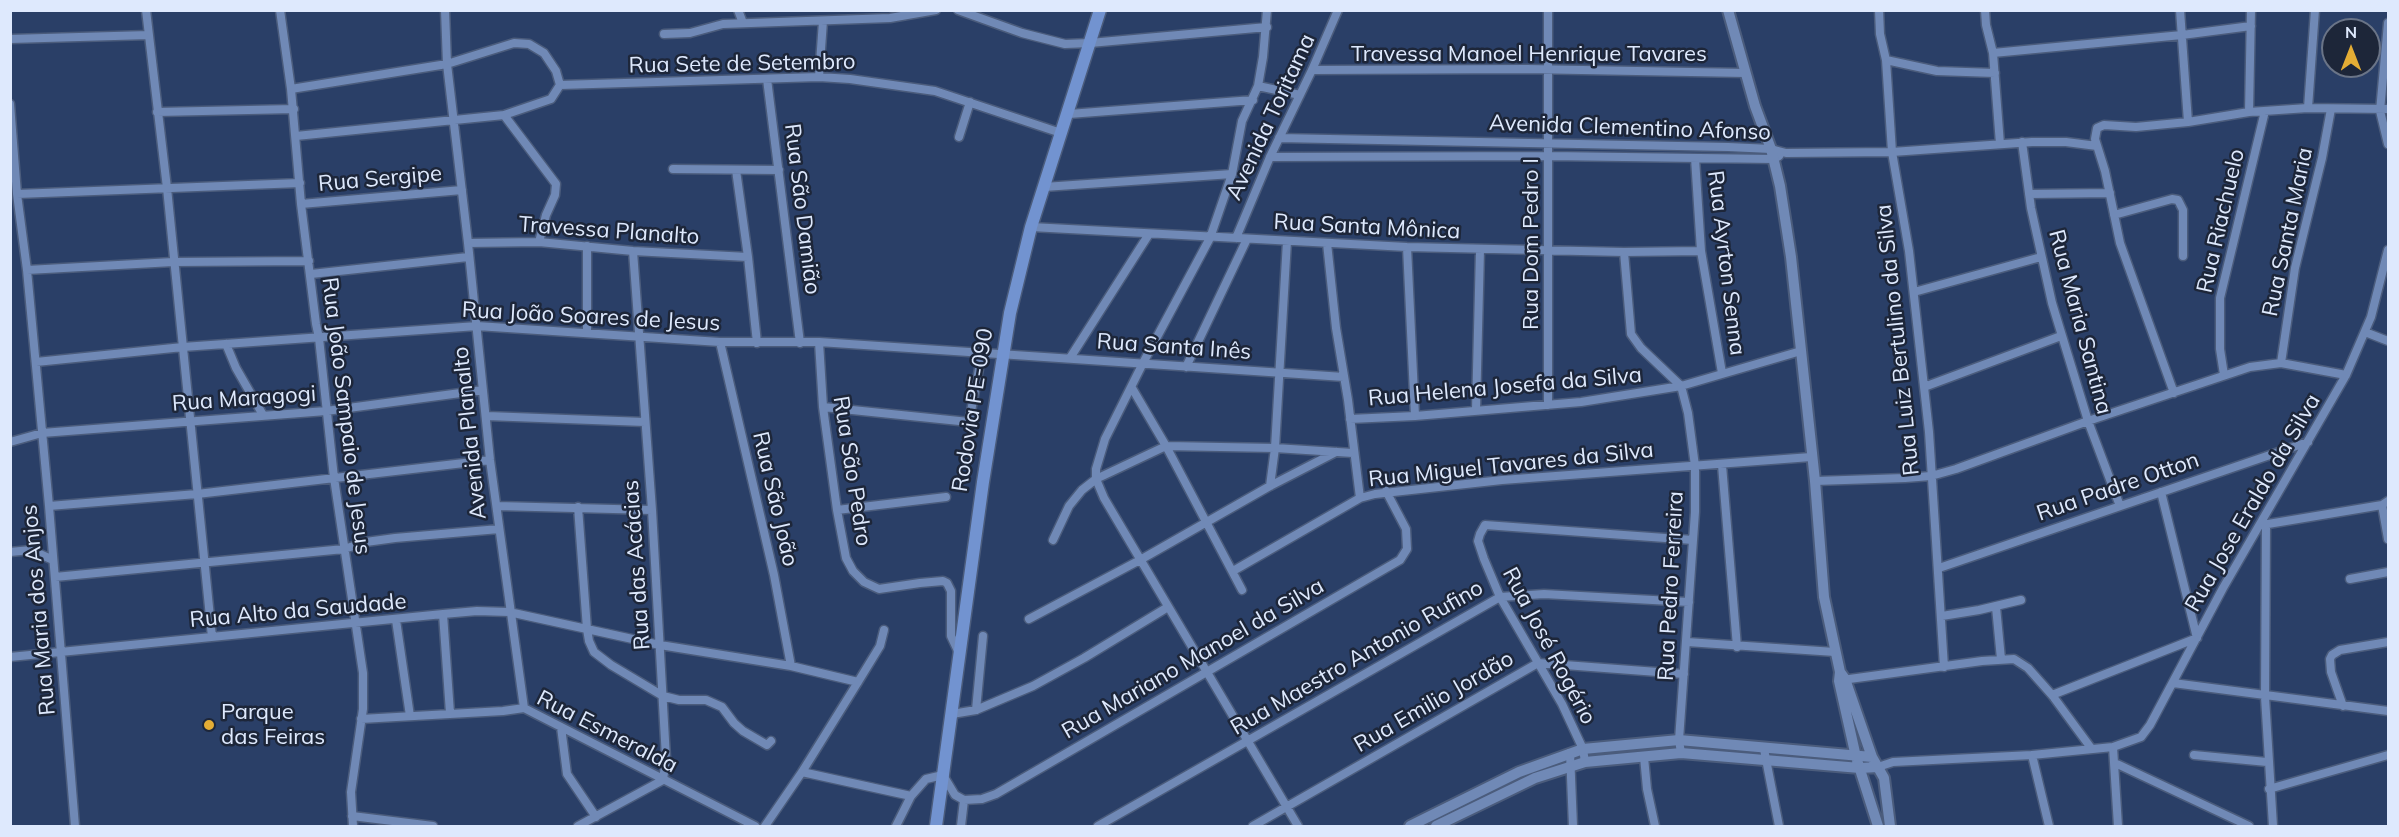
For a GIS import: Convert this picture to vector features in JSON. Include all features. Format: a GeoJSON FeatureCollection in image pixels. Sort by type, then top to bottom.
{"type":"FeatureCollection","features":[{"type":"Feature","properties":{"kind":"main road","name":"Rodovia PE-090"},"geometry":{"type":"LineString","coordinates":[[936,826],[1002,354],[1031,227],[1069,114],[1100,10]]}},
{"type":"Feature","properties":{"kind":"street"},"geometry":{"type":"LineString","coordinates":[[146,10],[167,188],[212,637]]}},
{"type":"Feature","properties":{"kind":"street","name":"Rua João Sampaio de Jesus"},"geometry":{"type":"LineString","coordinates":[[279,10],[294,109],[302,204],[334,478],[363,673],[364,698],[353,773],[353,826]]}},
{"type":"Feature","properties":{"kind":"street","name":"Avenida Planalto"},"geometry":{"type":"LineString","coordinates":[[445,10],[447,64],[490,460],[509,612],[524,708]]}},
{"type":"Feature","properties":{"kind":"street"},"geometry":{"type":"LineString","coordinates":[[738,10],[743,22]]}},
{"type":"Feature","properties":{"kind":"street"},"geometry":{"type":"LineString","coordinates":[[664,34],[690,33],[712,26],[743,22],[823,21],[936,10]]}},
{"type":"Feature","properties":{"kind":"street"},"geometry":{"type":"LineString","coordinates":[[958,10],[1050,42],[1090,44],[1267,27]]}},
{"type":"Feature","properties":{"kind":"street","name":"Avenida Toritama"},"geometry":{"type":"LineString","coordinates":[[1096,480],[1096,470],[1105,439],[1210,237],[1233,174],[1242,121],[1258,86],[1267,27],[1267,10]]}},
{"type":"Feature","properties":{"kind":"street","name":"Avenida Toritama"},"geometry":{"type":"LineString","coordinates":[[1236,238],[1270,157],[1338,10]]}},
{"type":"Feature","properties":{"kind":"street","name":"Rua Dom Pedro I"},"geometry":{"type":"LineString","coordinates":[[1548,10],[1550,142],[1548,405]]}},
{"type":"Feature","properties":{"kind":"street"},"geometry":{"type":"LineString","coordinates":[[1728,10],[1773,154],[1786,219],[1815,481],[1824,597],[1856,757],[1878,826]]}},
{"type":"Feature","properties":{"kind":"street","name":"Rua Luiz Bertulino da Silva"},"geometry":{"type":"LineString","coordinates":[[1879,10],[1880,34],[1886,60],[1892,152],[1914,292],[1924,387],[1939,568],[1944,667]]}},
{"type":"Feature","properties":{"kind":"street"},"geometry":{"type":"LineString","coordinates":[[1985,10],[1993,53],[2000,144]]}},
{"type":"Feature","properties":{"kind":"street"},"geometry":{"type":"LineString","coordinates":[[2180,10],[2188,122]]}},
{"type":"Feature","properties":{"kind":"street"},"geometry":{"type":"LineString","coordinates":[[2249,112],[2251,10]]}},
{"type":"Feature","properties":{"kind":"street"},"geometry":{"type":"LineString","coordinates":[[2308,108],[2315,10]]}},
{"type":"Feature","properties":{"kind":"street"},"geometry":{"type":"LineString","coordinates":[[819,77],[823,21]]}},
{"type":"Feature","properties":{"kind":"street"},"geometry":{"type":"LineString","coordinates":[[2388,24],[2384,110],[2388,144]]}},
{"type":"Feature","properties":{"kind":"street"},"geometry":{"type":"LineString","coordinates":[[1993,53],[2251,26]]}},
{"type":"Feature","properties":{"kind":"street"},"geometry":{"type":"LineString","coordinates":[[10,39],[149,35]]}},
{"type":"Feature","properties":{"kind":"street"},"geometry":{"type":"LineString","coordinates":[[291,89],[447,64],[514,42],[522,43],[544,53],[556,71],[560,85],[551,99],[504,115],[296,136]]}},
{"type":"Feature","properties":{"kind":"street"},"geometry":{"type":"LineString","coordinates":[[1886,60],[1936,71],[1995,73]]}},
{"type":"Feature","properties":{"kind":"street","name":"Travessa Manoel Henrique Tavares"},"geometry":{"type":"LineString","coordinates":[[1312,70],[1549,69],[1746,73]]}},
{"type":"Feature","properties":{"kind":"street","name":"Rua Sete de Setembro"},"geometry":{"type":"LineString","coordinates":[[560,85],[819,77],[919,88],[970,102],[1061,133]]}},
{"type":"Feature","properties":{"kind":"street","name":"Rua São Damião"},"geometry":{"type":"LineString","coordinates":[[767,79],[800,343]]}},
{"type":"Feature","properties":{"kind":"street"},"geometry":{"type":"LineString","coordinates":[[1258,86],[1300,95]]}},
{"type":"Feature","properties":{"kind":"street"},"geometry":{"type":"LineString","coordinates":[[1069,114],[1252,100]]}},
{"type":"Feature","properties":{"kind":"street"},"geometry":{"type":"LineString","coordinates":[[959,137],[970,102]]}},
{"type":"Feature","properties":{"kind":"street","name":"Rua Maria dos Anjos"},"geometry":{"type":"LineString","coordinates":[[10,104],[49,506],[75,826]]}},
{"type":"Feature","properties":{"kind":"street"},"geometry":{"type":"LineString","coordinates":[[2174,393],[2120,243],[2110,193],[2097,146],[2096,130],[2101,125],[2136,126],[2188,122],[2249,112],[2308,108],[2384,110]]}},
{"type":"Feature","properties":{"kind":"street"},"geometry":{"type":"LineString","coordinates":[[157,112],[294,109]]}},
{"type":"Feature","properties":{"kind":"street","name":"Rua Santa Maria"},"geometry":{"type":"LineString","coordinates":[[2281,363],[2295,268],[2322,158],[2331,109]]}},
{"type":"Feature","properties":{"kind":"street","name":"Rua Riachuelo"},"geometry":{"type":"LineString","coordinates":[[2224,375],[2220,349],[2220,298],[2265,111]]}},
{"type":"Feature","properties":{"kind":"street"},"geometry":{"type":"LineString","coordinates":[[504,115],[556,184],[555,195],[538,242]]}},
{"type":"Feature","properties":{"kind":"street","name":"Avenida Clementino Afonso"},"geometry":{"type":"LineString","coordinates":[[1279,138],[1550,142],[1773,154]]}},
{"type":"Feature","properties":{"kind":"street"},"geometry":{"type":"LineString","coordinates":[[1451,141],[1452,156]]}},
{"type":"Feature","properties":{"kind":"street"},"geometry":{"type":"LineString","coordinates":[[1892,152],[2022,142],[2066,142],[2097,146]]}},
{"type":"Feature","properties":{"kind":"street","name":"Rua Maria Santina"},"geometry":{"type":"LineString","coordinates":[[2022,142],[2029,194],[2061,336],[2088,421],[2120,506]]}},
{"type":"Feature","properties":{"kind":"street","name":"Avenida Clementino Afonso"},"geometry":{"type":"LineString","coordinates":[[1270,157],[1695,158],[1786,153],[1892,152]]}},
{"type":"Feature","properties":{"kind":"street","name":"Rua Ayrton Senna"},"geometry":{"type":"LineString","coordinates":[[1695,158],[1701,251],[1722,373]]}},
{"type":"Feature","properties":{"kind":"street"},"geometry":{"type":"LineString","coordinates":[[673,169],[779,170]]}},
{"type":"Feature","properties":{"kind":"street"},"geometry":{"type":"LineString","coordinates":[[736,170],[757,343]]}},
{"type":"Feature","properties":{"kind":"street"},"geometry":{"type":"LineString","coordinates":[[1044,187],[1233,174]]}},
{"type":"Feature","properties":{"kind":"street"},"geometry":{"type":"LineString","coordinates":[[17,194],[300,183]]}},
{"type":"Feature","properties":{"kind":"street","name":"Rua Sergipe"},"geometry":{"type":"LineString","coordinates":[[302,204],[462,190]]}},
{"type":"Feature","properties":{"kind":"street"},"geometry":{"type":"LineString","coordinates":[[2029,194],[2110,193]]}},
{"type":"Feature","properties":{"kind":"street"},"geometry":{"type":"LineString","coordinates":[[2114,215],[2172,199],[2178,200],[2183,210],[2183,256]]}},
{"type":"Feature","properties":{"kind":"street","name":"Rua Santa Mônica"},"geometry":{"type":"LineString","coordinates":[[1031,227],[1480,250],[1701,251]]}},
{"type":"Feature","properties":{"kind":"street"},"geometry":{"type":"LineString","coordinates":[[1070,358],[1149,234]]}},
{"type":"Feature","properties":{"kind":"street"},"geometry":{"type":"LineString","coordinates":[[1186,367],[1247,239]]}},
{"type":"Feature","properties":{"kind":"street"},"geometry":{"type":"LineString","coordinates":[[1270,486],[1275,448],[1287,241]]}},
{"type":"Feature","properties":{"kind":"street","name":"Travessa Planalto"},"geometry":{"type":"LineString","coordinates":[[468,243],[538,242],[633,251],[748,257]]}},
{"type":"Feature","properties":{"kind":"street"},"geometry":{"type":"LineString","coordinates":[[1327,243],[1360,498]]}},
{"type":"Feature","properties":{"kind":"street"},"geometry":{"type":"LineString","coordinates":[[587,246],[587,333]]}},
{"type":"Feature","properties":{"kind":"street"},"geometry":{"type":"LineString","coordinates":[[1407,247],[1415,416]]}},
{"type":"Feature","properties":{"kind":"street"},"geometry":{"type":"LineString","coordinates":[[1476,410],[1480,250]]}},
{"type":"Feature","properties":{"kind":"street","name":"Rua Jose Eraldo da Silva"},"geometry":{"type":"LineString","coordinates":[[1875,762],[2032,754],[2113,747],[2141,737],[2150,725],[2346,375],[2365,332],[2386,272],[2388,250]]}},
{"type":"Feature","properties":{"kind":"street","name":"Rua das Acácias"},"geometry":{"type":"LineString","coordinates":[[633,251],[663,696],[666,758],[663,780]]}},
{"type":"Feature","properties":{"kind":"street"},"geometry":{"type":"LineString","coordinates":[[1624,252],[1629,323],[1634,340],[1681,386]]}},
{"type":"Feature","properties":{"kind":"street"},"geometry":{"type":"LineString","coordinates":[[311,274],[468,257]]}},
{"type":"Feature","properties":{"kind":"street"},"geometry":{"type":"LineString","coordinates":[[1914,292],[2042,258]]}},
{"type":"Feature","properties":{"kind":"street"},"geometry":{"type":"LineString","coordinates":[[27,270],[173,262],[309,261]]}},
{"type":"Feature","properties":{"kind":"street","name":"Rua João Soares de Jesus"},"geometry":{"type":"LineString","coordinates":[[36,362],[183,347],[477,326],[720,342],[819,342],[1002,354]]}},
{"type":"Feature","properties":{"kind":"street"},"geometry":{"type":"LineString","coordinates":[[2365,332],[2388,341]]}},
{"type":"Feature","properties":{"kind":"street"},"geometry":{"type":"LineString","coordinates":[[1924,387],[2061,336]]}},
{"type":"Feature","properties":{"kind":"street","name":"Rua São João"},"geometry":{"type":"LineString","coordinates":[[720,342],[774,575],[791,666]]}},
{"type":"Feature","properties":{"kind":"street","name":"Rua São Pedro"},"geometry":{"type":"LineString","coordinates":[[819,342],[823,407],[846,558],[853,571],[872,587],[879,589],[943,581],[950,586],[951,636],[961,656]]}},
{"type":"Feature","properties":{"kind":"street"},"geometry":{"type":"LineString","coordinates":[[225,344],[263,416]]}},
{"type":"Feature","properties":{"kind":"street","name":"Rua Helena Josefa da Silva"},"geometry":{"type":"LineString","coordinates":[[1350,419],[1581,402],[1681,386],[1801,351]]}},
{"type":"Feature","properties":{"kind":"street"},"geometry":{"type":"LineString","coordinates":[[823,407],[969,422],[982,352]]}},
{"type":"Feature","properties":{"kind":"street","name":"Rua Santa Inês"},"geometry":{"type":"LineString","coordinates":[[1002,354],[1344,377]]}},
{"type":"Feature","properties":{"kind":"street"},"geometry":{"type":"LineString","coordinates":[[1815,481],[1931,476],[2250,367],[2281,363],[2346,375]]}},
{"type":"Feature","properties":{"kind":"street","name":"Rua Pedro Ferreira"},"geometry":{"type":"LineString","coordinates":[[1681,386],[1688,413],[1695,466],[1693,540],[1679,741],[1681,753]]}},
{"type":"Feature","properties":{"kind":"street"},"geometry":{"type":"LineString","coordinates":[[1132,388],[1166,446],[1242,590]]}},
{"type":"Feature","properties":{"kind":"street","name":"Rua Maragogi"},"geometry":{"type":"LineString","coordinates":[[10,441],[42,433],[326,411],[483,390]]}},
{"type":"Feature","properties":{"kind":"street"},"geometry":{"type":"LineString","coordinates":[[487,416],[645,422]]}},
{"type":"Feature","properties":{"kind":"street","name":"Rua Padre Otton"},"geometry":{"type":"LineString","coordinates":[[1939,568],[2308,442]]}},
{"type":"Feature","properties":{"kind":"street"},"geometry":{"type":"LineString","coordinates":[[1053,540],[1076,496],[1096,480],[1166,446],[1275,448],[1353,453]]}},
{"type":"Feature","properties":{"kind":"street"},"geometry":{"type":"LineString","coordinates":[[1029,619],[1336,452]]}},
{"type":"Feature","properties":{"kind":"street","name":"Rua Miguel Tavares da Silva"},"geometry":{"type":"LineString","coordinates":[[1233,571],[1360,498],[1386,492],[1811,457]]}},
{"type":"Feature","properties":{"kind":"street"},"geometry":{"type":"LineString","coordinates":[[49,506],[198,494],[490,460]]}},
{"type":"Feature","properties":{"kind":"street"},"geometry":{"type":"LineString","coordinates":[[1722,465],[1737,646]]}},
{"type":"Feature","properties":{"kind":"street"},"geometry":{"type":"LineString","coordinates":[[1096,480],[1140,560],[1298,826]]}},
{"type":"Feature","properties":{"kind":"street","name":"Rua Mariano Manoel da Silva"},"geometry":{"type":"LineString","coordinates":[[964,800],[982,799],[996,794],[1400,560],[1407,549],[1406,529],[1386,492]]}},
{"type":"Feature","properties":{"kind":"street"},"geometry":{"type":"LineString","coordinates":[[2052,695],[2198,638],[2160,492]]}},
{"type":"Feature","properties":{"kind":"street"},"geometry":{"type":"LineString","coordinates":[[837,510],[946,497]]}},
{"type":"Feature","properties":{"kind":"street"},"geometry":{"type":"LineString","coordinates":[[2273,826],[2267,762],[2263,525],[2385,503],[2388,539]]}},
{"type":"Feature","properties":{"kind":"street"},"geometry":{"type":"LineString","coordinates":[[497,506],[652,510]]}},
{"type":"Feature","properties":{"kind":"street"},"geometry":{"type":"LineString","coordinates":[[578,507],[587,629],[594,652],[611,665],[663,696],[679,700],[706,700],[722,707],[743,731],[767,746],[771,741]]}},
{"type":"Feature","properties":{"kind":"street","name":"Rua José Rogério"},"geometry":{"type":"LineString","coordinates":[[1585,762],[1583,749],[1562,704],[1500,597],[1480,547],[1479,537],[1485,525],[1693,540]]}},
{"type":"Feature","properties":{"kind":"street"},"geometry":{"type":"LineString","coordinates":[[55,577],[344,549],[366,542],[395,538],[499,529]]}},
{"type":"Feature","properties":{"kind":"street"},"geometry":{"type":"LineString","coordinates":[[10,552],[32,550],[53,560]]}},
{"type":"Feature","properties":{"kind":"street"},"geometry":{"type":"LineString","coordinates":[[2350,579],[2388,572]]}},
{"type":"Feature","properties":{"kind":"street","name":"Rua Maestro Antonio Rufino"},"geometry":{"type":"LineString","coordinates":[[1098,826],[1500,597],[1544,594],[1689,602]]}},
{"type":"Feature","properties":{"kind":"street"},"geometry":{"type":"LineString","coordinates":[[1942,616],[1996,607],[2021,600]]}},
{"type":"Feature","properties":{"kind":"street"},"geometry":{"type":"LineString","coordinates":[[952,714],[976,710],[1043,680],[1168,607]]}},
{"type":"Feature","properties":{"kind":"street"},"geometry":{"type":"LineString","coordinates":[[1996,607],[2001,659]]}},
{"type":"Feature","properties":{"kind":"street","name":"Rua Alto da Saudade"},"geometry":{"type":"LineString","coordinates":[[10,657],[477,611],[509,612],[660,645],[791,666],[858,682]]}},
{"type":"Feature","properties":{"kind":"street"},"geometry":{"type":"LineString","coordinates":[[442,614],[450,712]]}},
{"type":"Feature","properties":{"kind":"street"},"geometry":{"type":"LineString","coordinates":[[396,620],[410,716]]}},
{"type":"Feature","properties":{"kind":"street"},"geometry":{"type":"LineString","coordinates":[[765,826],[802,772],[880,646],[884,630]]}},
{"type":"Feature","properties":{"kind":"street"},"geometry":{"type":"LineString","coordinates":[[976,710],[983,636]]}},
{"type":"Feature","properties":{"kind":"street"},"geometry":{"type":"LineString","coordinates":[[1687,642],[1835,652]]}},
{"type":"Feature","properties":{"kind":"street"},"geometry":{"type":"LineString","coordinates":[[2343,706],[2331,672],[2332,655],[2340,650],[2388,642]]}},
{"type":"Feature","properties":{"kind":"street"},"geometry":{"type":"LineString","coordinates":[[1841,678],[2001,659],[2014,660],[2022,663],[2052,695],[2091,748]]}},
{"type":"Feature","properties":{"kind":"street","name":"Rua Emilio Jordão"},"geometry":{"type":"LineString","coordinates":[[1253,826],[1538,663],[1684,674]]}},
{"type":"Feature","properties":{"kind":"street"},"geometry":{"type":"LineString","coordinates":[[1841,678],[1886,785],[1890,826]]}},
{"type":"Feature","properties":{"kind":"street"},"geometry":{"type":"LineString","coordinates":[[2173,683],[2265,697],[2388,711]]}},
{"type":"Feature","properties":{"kind":"street","name":"Rua Esmeralda"},"geometry":{"type":"LineString","coordinates":[[361,719],[524,708],[755,826]]}},
{"type":"Feature","properties":{"kind":"street"},"geometry":{"type":"LineString","coordinates":[[561,727],[567,774],[596,817]]}},
{"type":"Feature","properties":{"kind":"street"},"geometry":{"type":"LineString","coordinates":[[1410,826],[1519,772],[1583,749],[1679,741],[1856,757],[1875,762]]}},
{"type":"Feature","properties":{"kind":"street"},"geometry":{"type":"LineString","coordinates":[[2113,747],[2118,826]]}},
{"type":"Feature","properties":{"kind":"street"},"geometry":{"type":"LineString","coordinates":[[1764,749],[1779,826]]}},
{"type":"Feature","properties":{"kind":"street"},"geometry":{"type":"LineString","coordinates":[[1570,753],[1573,826]]}},
{"type":"Feature","properties":{"kind":"street"},"geometry":{"type":"LineString","coordinates":[[1436,826],[1535,778],[1585,762],[1681,753],[1860,768],[1875,762]]}},
{"type":"Feature","properties":{"kind":"street"},"geometry":{"type":"LineString","coordinates":[[2032,754],[2049,826]]}},
{"type":"Feature","properties":{"kind":"street"},"geometry":{"type":"LineString","coordinates":[[2194,755],[2267,762]]}},
{"type":"Feature","properties":{"kind":"street"},"geometry":{"type":"LineString","coordinates":[[2269,789],[2388,755]]}},
{"type":"Feature","properties":{"kind":"street"},"geometry":{"type":"LineString","coordinates":[[1644,757],[1647,789],[1655,826]]}},
{"type":"Feature","properties":{"kind":"street"},"geometry":{"type":"LineString","coordinates":[[2115,763],[2250,826]]}},
{"type":"Feature","properties":{"kind":"street"},"geometry":{"type":"LineString","coordinates":[[802,772],[911,796]]}},
{"type":"Feature","properties":{"kind":"street"},"geometry":{"type":"LineString","coordinates":[[896,826],[911,796],[926,779],[943,775],[955,795],[964,800],[961,826]]}},
{"type":"Feature","properties":{"kind":"street"},"geometry":{"type":"LineString","coordinates":[[578,826],[663,780]]}},
{"type":"Feature","properties":{"kind":"street"},"geometry":{"type":"LineString","coordinates":[[352,816],[433,826]]}},
{"type":"Feature","properties":{"kind":"place","name":"Parque das Feiras"},"geometry":{"type":"Point","coordinates":[209,725]}}]}
